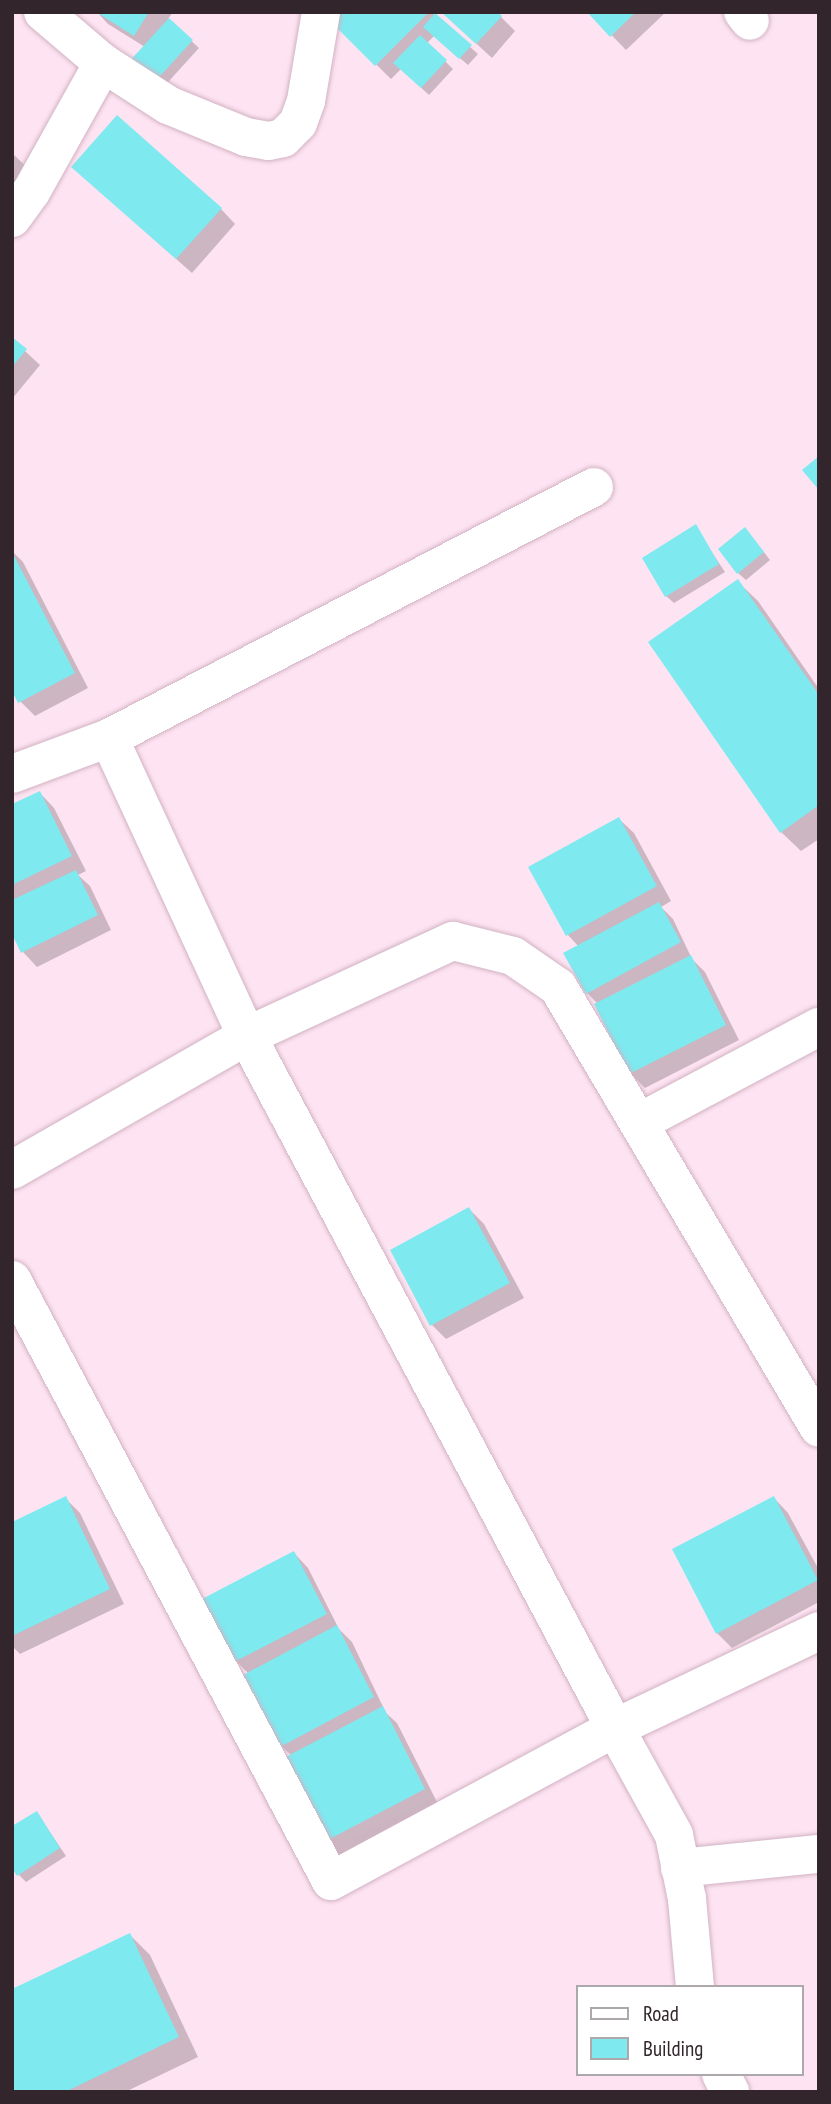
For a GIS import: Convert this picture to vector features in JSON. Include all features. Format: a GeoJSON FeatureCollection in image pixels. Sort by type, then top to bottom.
{"type":"FeatureCollection","features":[{"type":"Feature","properties":{"kind":"street"},"geometry":{"type":"LineString","coordinates":[[43,12],[103,63],[168,105],[246,137],[269,141],[283,138],[298,123],[306,101],[321,12]]}},
{"type":"Feature","properties":{"kind":"street"},"geometry":{"type":"LineString","coordinates":[[12,218],[31,192],[103,63]]}},
{"type":"Feature","properties":{"kind":"street"},"geometry":{"type":"LineString","coordinates":[[12,774],[109,738],[594,487]]}},
{"type":"Feature","properties":{"kind":"street"},"geometry":{"type":"LineString","coordinates":[[109,738],[247,1036],[674,1835],[687,1899],[695,1985]]}},
{"type":"Feature","properties":{"kind":"street"},"geometry":{"type":"LineString","coordinates":[[12,1170],[247,1036],[453,941],[513,956],[558,987],[819,1428]]}},
{"type":"Feature","properties":{"kind":"street"},"geometry":{"type":"LineString","coordinates":[[640,1122],[819,1027]]}},
{"type":"Feature","properties":{"kind":"street"},"geometry":{"type":"LineString","coordinates":[[12,1280],[331,1881],[615,1728],[819,1631]]}},
{"type":"Feature","properties":{"kind":"street"},"geometry":{"type":"LineString","coordinates":[[680,1868],[819,1854]]}},
{"type":"Feature","properties":{"kind":"street"},"geometry":{"type":"LineString","coordinates":[[722,2076],[730,2092]]}},
{"type":"Feature","properties":{"kind":"building"},"geometry":{"type":"Polygon","coordinates":[[[96,12],[149,12],[134,36],[96,12]]]}},
{"type":"Feature","properties":{"kind":"building"},"geometry":{"type":"Polygon","coordinates":[[[335,12],[429,12],[375,66],[328,19],[335,12]]]}},
{"type":"Feature","properties":{"kind":"building"},"geometry":{"type":"Polygon","coordinates":[[[441,12],[498,12],[502,16],[476,44],[441,12]]]}},
{"type":"Feature","properties":{"kind":"building"},"geometry":{"type":"Polygon","coordinates":[[[587,12],[636,12],[610,37],[587,12]]]}},
{"type":"Feature","properties":{"kind":"building"},"geometry":{"type":"Polygon","coordinates":[[[435,13],[472,45],[459,59],[423,27],[435,13]]]}},
{"type":"Feature","properties":{"kind":"building"},"geometry":{"type":"Polygon","coordinates":[[[169,18],[193,40],[151,86],[127,64],[169,18]]]}},
{"type":"Feature","properties":{"kind":"building"},"geometry":{"type":"Polygon","coordinates":[[[420,35],[447,60],[421,88],[393,63],[420,35]]]}},
{"type":"Feature","properties":{"kind":"building"},"geometry":{"type":"Polygon","coordinates":[[[117,115],[222,208],[176,259],[71,167],[117,115]]]}},
{"type":"Feature","properties":{"kind":"building"},"geometry":{"type":"Polygon","coordinates":[[[12,337],[27,349],[12,367],[12,337]]]}},
{"type":"Feature","properties":{"kind":"building"},"geometry":{"type":"Polygon","coordinates":[[[819,456],[819,490],[802,470],[819,456]]]}},
{"type":"Feature","properties":{"kind":"building"},"geometry":{"type":"Polygon","coordinates":[[[696,524],[719,564],[665,597],[642,558],[696,524]]]}},
{"type":"Feature","properties":{"kind":"building"},"geometry":{"type":"Polygon","coordinates":[[[745,527],[764,552],[737,574],[718,549],[745,527]]]}},
{"type":"Feature","properties":{"kind":"building"},"geometry":{"type":"Polygon","coordinates":[[[12,552],[75,673],[18,703],[12,691],[12,552]]]}},
{"type":"Feature","properties":{"kind":"building"},"geometry":{"type":"Polygon","coordinates":[[[738,579],[819,695],[819,805],[780,833],[648,642],[738,579]]]}},
{"type":"Feature","properties":{"kind":"building"},"geometry":{"type":"Polygon","coordinates":[[[40,791],[72,856],[12,885],[12,804],[40,791]]]}},
{"type":"Feature","properties":{"kind":"building"},"geometry":{"type":"Polygon","coordinates":[[[619,817],[657,886],[566,936],[528,867],[619,817]]]}},
{"type":"Feature","properties":{"kind":"building"},"geometry":{"type":"Polygon","coordinates":[[[76,870],[98,915],[21,953],[12,934],[12,900],[76,870]]]}},
{"type":"Feature","properties":{"kind":"building"},"geometry":{"type":"Polygon","coordinates":[[[659,902],[681,942],[586,994],[563,953],[659,902]]]}},
{"type":"Feature","properties":{"kind":"building"},"geometry":{"type":"Polygon","coordinates":[[[691,955],[726,1025],[629,1074],[594,1004],[691,955]]]}},
{"type":"Feature","properties":{"kind":"building"},"geometry":{"type":"Polygon","coordinates":[[[469,1207],[510,1283],[430,1326],[390,1250],[469,1207]]]}},
{"type":"Feature","properties":{"kind":"building"},"geometry":{"type":"Polygon","coordinates":[[[66,1496],[110,1589],[12,1636],[12,1522],[66,1496]]]}},
{"type":"Feature","properties":{"kind":"building"},"geometry":{"type":"Polygon","coordinates":[[[774,1496],[818,1580],[716,1634],[672,1549],[774,1496]]]}},
{"type":"Feature","properties":{"kind":"building"},"geometry":{"type":"Polygon","coordinates":[[[294,1551],[327,1614],[234,1662],[202,1599],[294,1551]]]}},
{"type":"Feature","properties":{"kind":"building"},"geometry":{"type":"Polygon","coordinates":[[[337,1625],[374,1697],[280,1747],[243,1675],[337,1625]]]}},
{"type":"Feature","properties":{"kind":"building"},"geometry":{"type":"Polygon","coordinates":[[[383,1706],[425,1789],[322,1843],[278,1761],[383,1706]]]}},
{"type":"Feature","properties":{"kind":"building"},"geometry":{"type":"Polygon","coordinates":[[[37,1811],[60,1848],[17,1876],[12,1868],[12,1826],[37,1811]]]}},
{"type":"Feature","properties":{"kind":"building"},"geometry":{"type":"Polygon","coordinates":[[[130,1933],[179,2037],[65,2092],[12,2092],[12,1989],[130,1933]]]}}]}
